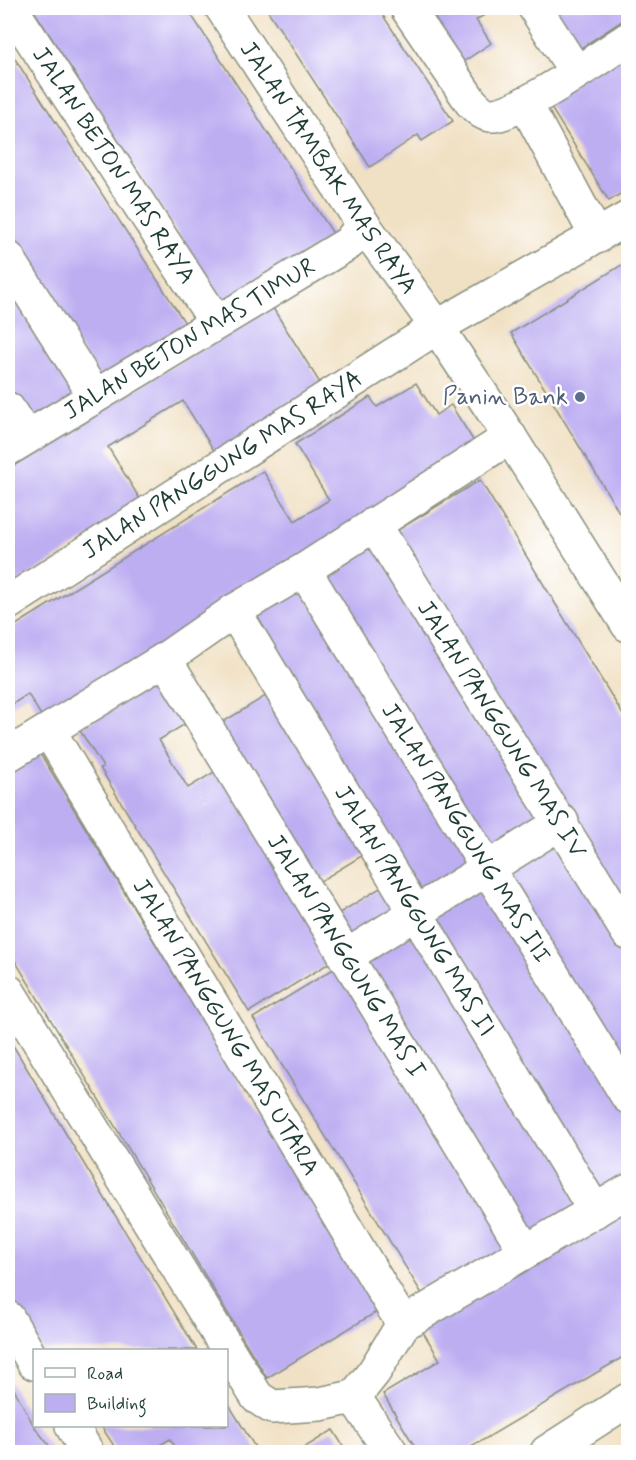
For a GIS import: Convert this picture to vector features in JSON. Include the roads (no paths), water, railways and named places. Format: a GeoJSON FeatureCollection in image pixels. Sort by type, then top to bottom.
{"type":"FeatureCollection","features":[{"type":"Feature","properties":{"kind":"street","name":"JALAN BETON MAS RAYA"},"geometry":{"type":"LineString","coordinates":[[11,8],[216,322]]}},
{"type":"Feature","properties":{"kind":"street","name":"JALAN TAMBAK MAS RAYA"},"geometry":{"type":"LineString","coordinates":[[222,8],[363,224],[437,327],[510,437],[628,624]]}},
{"type":"Feature","properties":{"kind":"street"},"geometry":{"type":"LineString","coordinates":[[407,8],[471,102],[481,112],[495,115],[525,103],[628,39]]}},
{"type":"Feature","properties":{"kind":"street"},"geometry":{"type":"LineString","coordinates":[[535,8],[576,72]]}},
{"type":"Feature","properties":{"kind":"street"},"geometry":{"type":"LineString","coordinates":[[525,103],[597,237]]}},
{"type":"Feature","properties":{"kind":"street","name":"JALAN PANGGUNG MAS RAYA"},"geometry":{"type":"LineString","coordinates":[[8,603],[437,327],[628,218]]}},
{"type":"Feature","properties":{"kind":"street","name":"JALAN BETON MAS TIMUR"},"geometry":{"type":"LineString","coordinates":[[17,443],[349,243],[363,224]]}},
{"type":"Feature","properties":{"kind":"street"},"geometry":{"type":"LineString","coordinates":[[8,258],[95,396]]}},
{"type":"Feature","properties":{"kind":"street"},"geometry":{"type":"LineString","coordinates":[[8,409],[17,443]]}},
{"type":"Feature","properties":{"kind":"street"},"geometry":{"type":"LineString","coordinates":[[8,755],[165,659],[234,610],[304,570],[510,437]]}},
{"type":"Feature","properties":{"kind":"street","name":"JALAN PANGGUNG MAS IV"},"geometry":{"type":"LineString","coordinates":[[374,524],[562,822],[628,933]]}},
{"type":"Feature","properties":{"kind":"street","name":"JALAN PANGGUNG MAS III"},"geometry":{"type":"LineString","coordinates":[[304,570],[628,1097]]}},
{"type":"Feature","properties":{"kind":"street","name":"JALAN PANGGUNG MAS II"},"geometry":{"type":"LineString","coordinates":[[234,610],[595,1211]]}},
{"type":"Feature","properties":{"kind":"street","name":"JALAN PANGGUNG MAS I"},"geometry":{"type":"LineString","coordinates":[[165,659],[525,1252]]}},
{"type":"Feature","properties":{"kind":"street","name":"JALAN PANGGUNG MAS UTARA"},"geometry":{"type":"LineString","coordinates":[[49,731],[403,1324]]}},
{"type":"Feature","properties":{"kind":"street"},"geometry":{"type":"LineString","coordinates":[[345,957],[562,822]]}},
{"type":"Feature","properties":{"kind":"street"},"geometry":{"type":"LineString","coordinates":[[8,992],[227,1349]]}},
{"type":"Feature","properties":{"kind":"street"},"geometry":{"type":"LineString","coordinates":[[228,1350],[257,1397],[272,1407],[327,1403],[354,1397],[374,1372],[403,1324],[628,1191]]}},
{"type":"Feature","properties":{"kind":"street"},"geometry":{"type":"LineString","coordinates":[[8,1318],[33,1361]]}},
{"type":"Feature","properties":{"kind":"street"},"geometry":{"type":"LineString","coordinates":[[354,1397],[391,1452]]}},
{"type":"Feature","properties":{"kind":"street"},"geometry":{"type":"LineString","coordinates":[[547,1452],[628,1400]]}},
{"type":"Feature","properties":{"kind":"street"},"geometry":{"type":"LineString","coordinates":[[73,1427],[87,1452]]}},
{"type":"Feature","properties":{"kind":"place","name":"Panin Bank"},"geometry":{"type":"Point","coordinates":[580,397]}}]}
